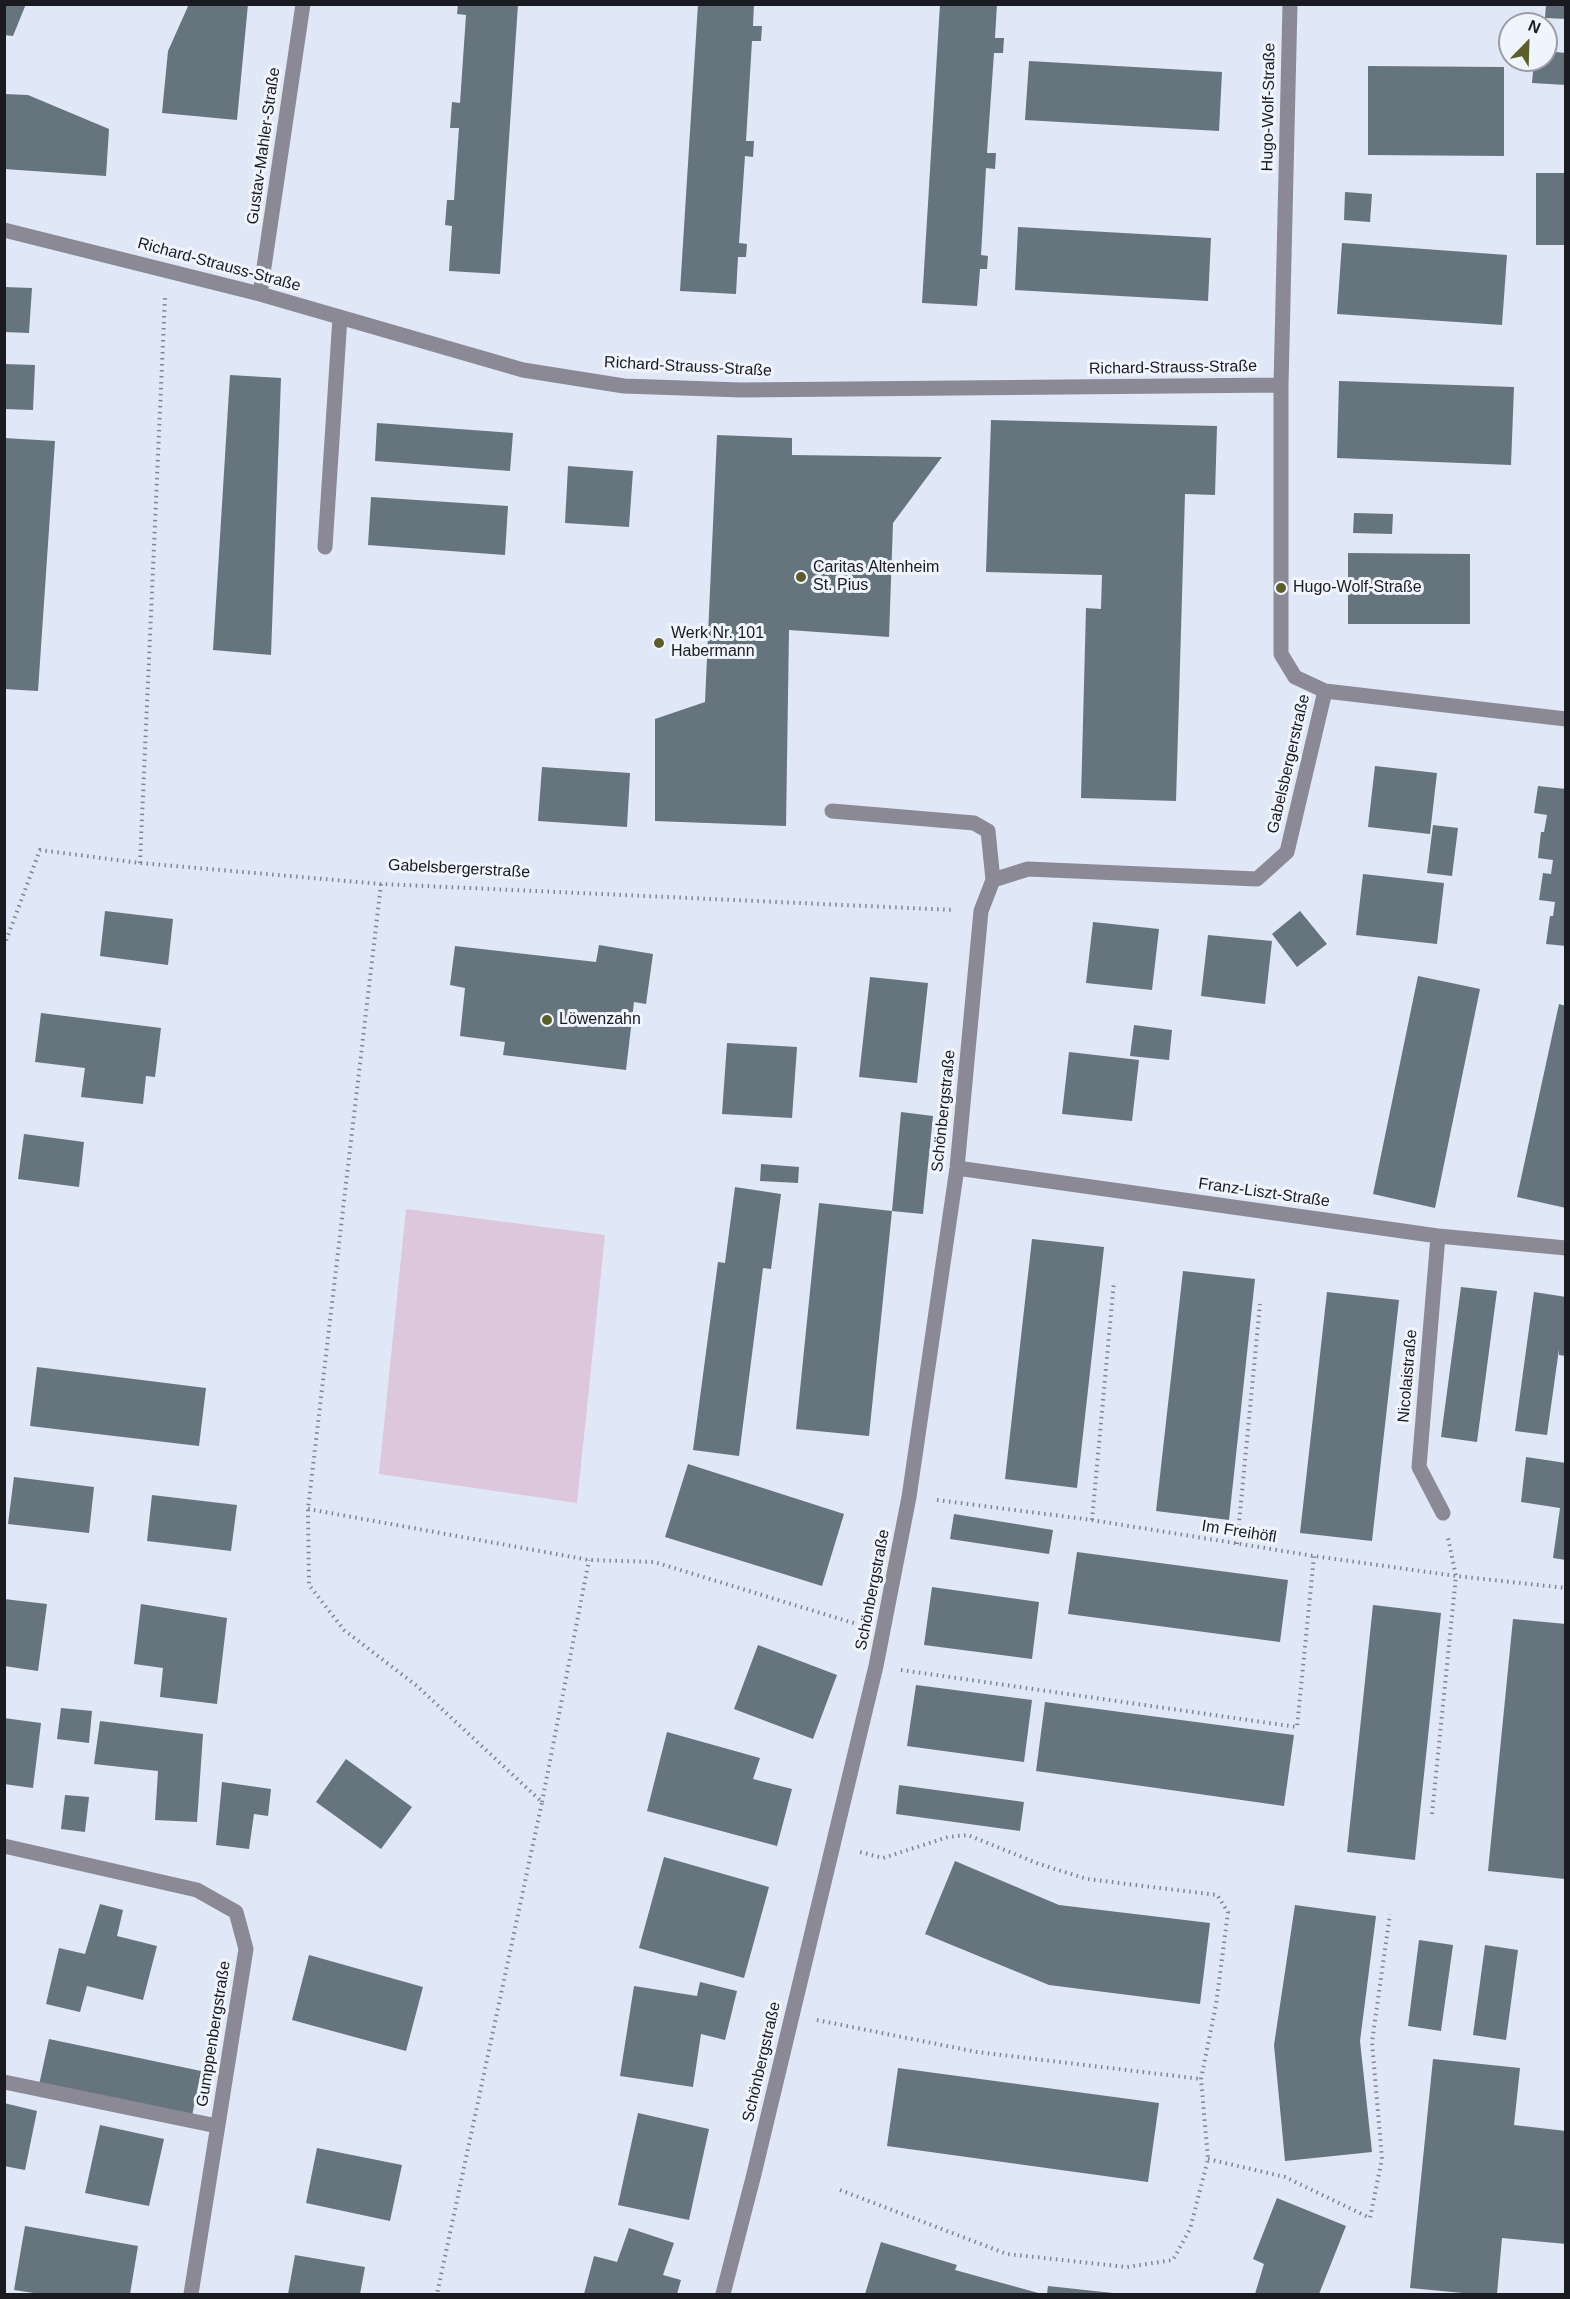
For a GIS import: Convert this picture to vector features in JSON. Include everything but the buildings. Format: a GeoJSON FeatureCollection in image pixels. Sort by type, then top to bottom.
{"type":"FeatureCollection","features":[{"type":"Feature","properties":{"kind":"street","name":"Gustav-Mahler-Straße"},"geometry":{"type":"LineString","coordinates":[[260,294],[303,4]]}},
{"type":"Feature","properties":{"kind":"street","name":"Hugo-Wolf-Straße"},"geometry":{"type":"LineString","coordinates":[[1290,4],[1281,385],[1281,654],[1295,677],[1325,691]]}},
{"type":"Feature","properties":{"kind":"street","name":"Richard-Strauss-Straße"},"geometry":{"type":"LineString","coordinates":[[4,230],[260,294],[523,370],[624,386],[741,390],[1281,385]]}},
{"type":"Feature","properties":{"kind":"street"},"geometry":{"type":"LineString","coordinates":[[325,547],[340,316]]}},
{"type":"Feature","properties":{"kind":"street","name":"Gabelsbergerstraße"},"geometry":{"type":"LineString","coordinates":[[993,880],[1028,869],[1257,879],[1287,852],[1325,691],[1566,719]]}},
{"type":"Feature","properties":{"kind":"street"},"geometry":{"type":"LineString","coordinates":[[832,812],[974,823],[988,831],[993,880]]}},
{"type":"Feature","properties":{"kind":"street","name":"Schönbergstraße"},"geometry":{"type":"LineString","coordinates":[[723,2295],[876,1666],[909,1497],[957,1168],[981,911],[993,880]]}},
{"type":"Feature","properties":{"kind":"street","name":"Franz-Liszt-Straße"},"geometry":{"type":"LineString","coordinates":[[957,1168],[1438,1236],[1566,1248]]}},
{"type":"Feature","properties":{"kind":"street","name":"Nicolaistraße"},"geometry":{"type":"LineString","coordinates":[[1438,1236],[1419,1467],[1443,1513]]}},
{"type":"Feature","properties":{"kind":"street","name":"Gumppenbergstraße"},"geometry":{"type":"LineString","coordinates":[[4,1846],[197,1890],[236,1912],[246,1949],[191,2295]]}},
{"type":"Feature","properties":{"kind":"street"},"geometry":{"type":"LineString","coordinates":[[4,2082],[217,2126]]}},
{"type":"Feature","properties":{"kind":"path"},"geometry":{"type":"LineString","coordinates":[[140,863],[166,269]]}},
{"type":"Feature","properties":{"kind":"path","name":"Gabelsbergerstraße"},"geometry":{"type":"LineString","coordinates":[[4,946],[40,850],[140,863],[381,884],[981,911]]}},
{"type":"Feature","properties":{"kind":"path"},"geometry":{"type":"LineString","coordinates":[[381,884],[308,1509],[309,1585],[344,1630],[417,1686],[542,1802]]}},
{"type":"Feature","properties":{"kind":"path"},"geometry":{"type":"LineString","coordinates":[[1092,1520],[1114,1281]]}},
{"type":"Feature","properties":{"kind":"path"},"geometry":{"type":"LineString","coordinates":[[1237,1544],[1260,1304]]}},
{"type":"Feature","properties":{"kind":"path","name":"Im Freihöfl"},"geometry":{"type":"LineString","coordinates":[[909,1497],[1092,1520],[1314,1556],[1456,1576],[1566,1588]]}},
{"type":"Feature","properties":{"kind":"path"},"geometry":{"type":"LineString","coordinates":[[308,1509],[589,1560],[654,1562],[883,1632]]}},
{"type":"Feature","properties":{"kind":"path"},"geometry":{"type":"LineString","coordinates":[[1432,1814],[1456,1576],[1443,1513]]}},
{"type":"Feature","properties":{"kind":"path"},"geometry":{"type":"LineString","coordinates":[[876,1666],[1297,1727],[1314,1556]]}},
{"type":"Feature","properties":{"kind":"path"},"geometry":{"type":"LineString","coordinates":[[437,2295],[542,1802],[589,1560]]}},
{"type":"Feature","properties":{"kind":"path"},"geometry":{"type":"LineString","coordinates":[[832,1846],[883,1858],[948,1837],[968,1835],[1039,1864],[1088,1880],[1217,1894],[1228,1912],[1216,2005],[1201,2079],[1208,2159],[1190,2229],[1173,2260],[1127,2266],[1007,2254],[840,2190]]}},
{"type":"Feature","properties":{"kind":"path"},"geometry":{"type":"LineString","coordinates":[[1208,2159],[1285,2177],[1370,2218],[1382,2159],[1372,2042],[1390,1914]]}},
{"type":"Feature","properties":{"kind":"path"},"geometry":{"type":"LineString","coordinates":[[791,2015],[977,2052],[1201,2079]]}},
{"type":"Feature","properties":{"kind":"shaded area"},"geometry":{"type":"Polygon","coordinates":[[[406,1209],[605,1235],[577,1503],[379,1474],[406,1209]]]}},
{"type":"Feature","properties":{"kind":"place","name":"Caritas Altenheim St. Pius"},"geometry":{"type":"Point","coordinates":[801,577]}},
{"type":"Feature","properties":{"kind":"place","name":"Hugo-Wolf-Straße"},"geometry":{"type":"Point","coordinates":[1281,588]}},
{"type":"Feature","properties":{"kind":"place","name":"Werk Nr. 101 Habermann"},"geometry":{"type":"Point","coordinates":[659,643]}},
{"type":"Feature","properties":{"kind":"place","name":"Löwenzahn"},"geometry":{"type":"Point","coordinates":[547,1020]}}]}
